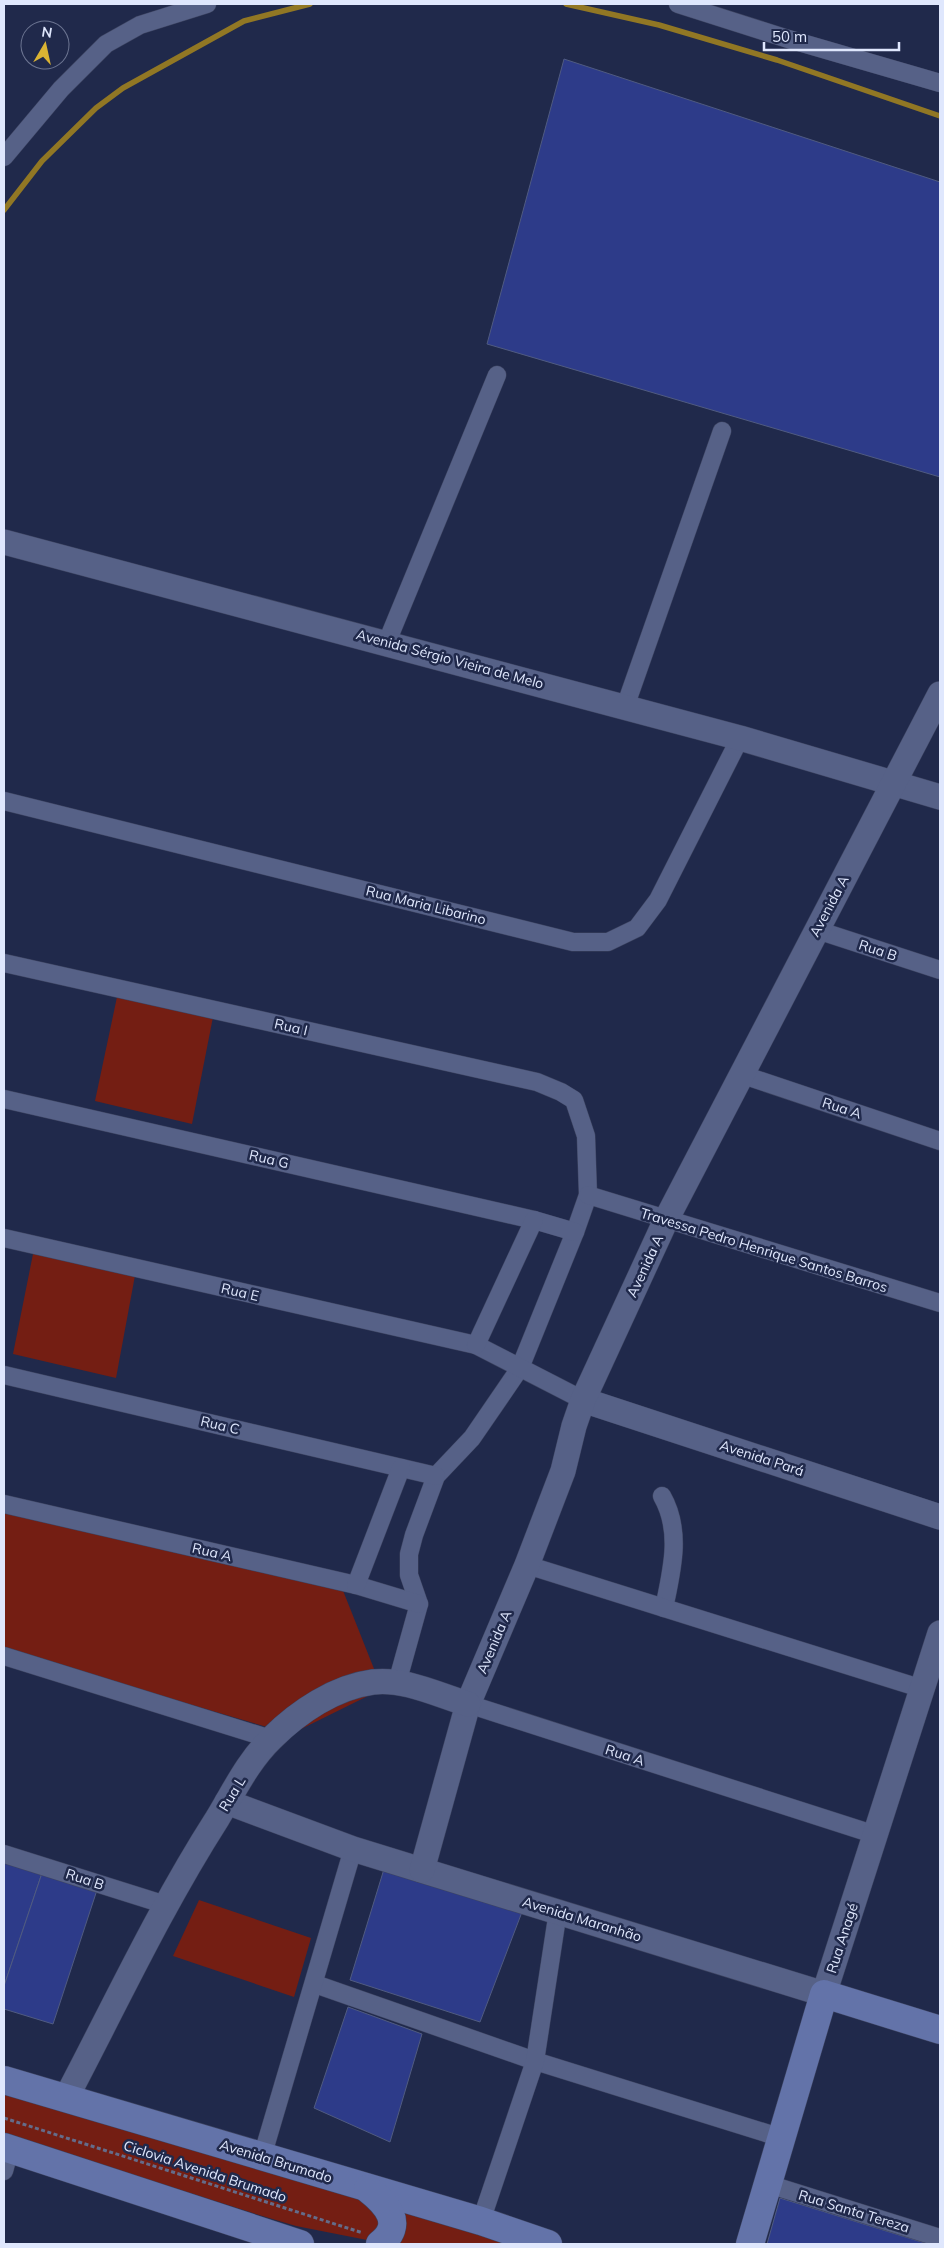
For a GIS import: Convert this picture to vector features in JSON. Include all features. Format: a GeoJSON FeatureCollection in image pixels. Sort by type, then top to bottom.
{"type":"FeatureCollection","features":[{"type":"Feature","properties":{"kind":"main road","name":"Avenida Maranhão"},"geometry":{"type":"LineString","coordinates":[[824,1994],[940,2030]]}},
{"type":"Feature","properties":{"kind":"main road","name":"Rua Anagé"},"geometry":{"type":"LineString","coordinates":[[749,2243],[824,1994]]}},
{"type":"Feature","properties":{"kind":"main road","name":"Avenida Brumado"},"geometry":{"type":"LineString","coordinates":[[4,2080],[480,2221],[524,2239],[548,2244]]}},
{"type":"Feature","properties":{"kind":"main road"},"geometry":{"type":"LineString","coordinates":[[6,2156],[300,2244]]}},
{"type":"Feature","properties":{"kind":"main road"},"geometry":{"type":"LineString","coordinates":[[367,2189],[380,2198],[391,2213],[391,2227],[382,2242]]}},
{"type":"Feature","properties":{"kind":"street"},"geometry":{"type":"LineString","coordinates":[[4,157],[60,89],[106,44],[140,25],[207,4]]}},
{"type":"Feature","properties":{"kind":"street"},"geometry":{"type":"LineString","coordinates":[[678,4],[785,38],[940,82]]}},
{"type":"Feature","properties":{"kind":"street"},"geometry":{"type":"LineString","coordinates":[[387,642],[497,375]]}},
{"type":"Feature","properties":{"kind":"street"},"geometry":{"type":"LineString","coordinates":[[625,707],[722,432]]}},
{"type":"Feature","properties":{"kind":"street","name":"Avenida Sérgio Vieira de Melo"},"geometry":{"type":"LineString","coordinates":[[4,542],[387,642],[894,782]]}},
{"type":"Feature","properties":{"kind":"street","name":"Avenida A"},"geometry":{"type":"LineString","coordinates":[[422,1870],[468,1704],[527,1565],[563,1471],[574,1426],[583,1400],[666,1220],[940,694]]}},
{"type":"Feature","properties":{"kind":"street","name":"Rua Maria Libarino"},"geometry":{"type":"LineString","coordinates":[[4,800],[574,942],[608,942],[637,928],[658,900],[740,738]]}},
{"type":"Feature","properties":{"kind":"street"},"geometry":{"type":"LineString","coordinates":[[894,782],[940,797]]}},
{"type":"Feature","properties":{"kind":"street","name":"Rua B"},"geometry":{"type":"LineString","coordinates":[[817,930],[940,970]]}},
{"type":"Feature","properties":{"kind":"street","name":"Rua I"},"geometry":{"type":"LineString","coordinates":[[4,963],[537,1082],[561,1092],[574,1100],[586,1136],[588,1195]]}},
{"type":"Feature","properties":{"kind":"street","name":"Rua A"},"geometry":{"type":"LineString","coordinates":[[743,1075],[940,1141]]}},
{"type":"Feature","properties":{"kind":"street","name":"Rua G"},"geometry":{"type":"LineString","coordinates":[[4,1099],[534,1220],[575,1232]]}},
{"type":"Feature","properties":{"kind":"street"},"geometry":{"type":"LineString","coordinates":[[397,1683],[418,1604],[409,1575],[409,1554],[436,1476],[472,1438],[520,1368],[588,1195]]}},
{"type":"Feature","properties":{"kind":"street","name":"Travessa Pedro Henrique Santos Barros"},"geometry":{"type":"LineString","coordinates":[[588,1195],[940,1304]]}},
{"type":"Feature","properties":{"kind":"street"},"geometry":{"type":"LineString","coordinates":[[476,1346],[534,1220]]}},
{"type":"Feature","properties":{"kind":"street","name":"Rua E"},"geometry":{"type":"LineString","coordinates":[[4,1238],[476,1346],[583,1400]]}},
{"type":"Feature","properties":{"kind":"street","name":"Rua C"},"geometry":{"type":"LineString","coordinates":[[4,1375],[436,1476]]}},
{"type":"Feature","properties":{"kind":"street","name":"Avenida Pará"},"geometry":{"type":"LineString","coordinates":[[583,1400],[940,1517]]}},
{"type":"Feature","properties":{"kind":"street"},"geometry":{"type":"LineString","coordinates":[[356,1585],[401,1468]]}},
{"type":"Feature","properties":{"kind":"street"},"geometry":{"type":"LineString","coordinates":[[662,1496],[670,1510],[674,1524],[672,1567],[664,1608]]}},
{"type":"Feature","properties":{"kind":"street","name":"Rua A"},"geometry":{"type":"LineString","coordinates":[[4,1504],[356,1585],[418,1604]]}},
{"type":"Feature","properties":{"kind":"street"},"geometry":{"type":"LineString","coordinates":[[527,1565],[923,1688]]}},
{"type":"Feature","properties":{"kind":"street","name":"Rua Anagé"},"geometry":{"type":"LineString","coordinates":[[824,1994],[940,1633]]}},
{"type":"Feature","properties":{"kind":"street"},"geometry":{"type":"LineString","coordinates":[[4,1656],[271,1739]]}},
{"type":"Feature","properties":{"kind":"street","name":"Rua A"},"geometry":{"type":"LineString","coordinates":[[271,1739],[297,1716],[322,1700],[372,1682],[397,1683],[876,1835]]}},
{"type":"Feature","properties":{"kind":"street","name":"Rua L"},"geometry":{"type":"LineString","coordinates":[[66,2098],[166,1905],[246,1770],[271,1739]]}},
{"type":"Feature","properties":{"kind":"street","name":"Avenida Maranhão"},"geometry":{"type":"LineString","coordinates":[[227,1802],[354,1849],[824,1994]]}},
{"type":"Feature","properties":{"kind":"street"},"geometry":{"type":"LineString","coordinates":[[262,2157],[354,1849]]}},
{"type":"Feature","properties":{"kind":"street","name":"Rua B"},"geometry":{"type":"LineString","coordinates":[[4,1854],[166,1905]]}},
{"type":"Feature","properties":{"kind":"street"},"geometry":{"type":"LineString","coordinates":[[480,2221],[534,2061],[558,1911]]}},
{"type":"Feature","properties":{"kind":"street"},"geometry":{"type":"LineString","coordinates":[[315,1984],[534,2061],[782,2138]]}},
{"type":"Feature","properties":{"kind":"street","name":"Rua Santa Tereza"},"geometry":{"type":"LineString","coordinates":[[768,2184],[940,2238]]}},
{"type":"Feature","properties":{"kind":"path","name":"Ciclovia Avenida Brumado"},"geometry":{"type":"LineString","coordinates":[[4,2118],[382,2242]]}},
{"type":"Feature","properties":{"kind":"shaded area"},"geometry":{"type":"Polygon","coordinates":[[[117,997],[213,1017],[192,1124],[95,1101],[117,997]]]}},
{"type":"Feature","properties":{"kind":"shaded area"},"geometry":{"type":"Polygon","coordinates":[[[34,1249],[136,1270],[116,1378],[13,1354],[34,1249]]]}},
{"type":"Feature","properties":{"kind":"shaded area"},"geometry":{"type":"Polygon","coordinates":[[[4,1509],[340,1583],[382,1689],[291,1734],[4,1650],[4,1509]]]}},
{"type":"Feature","properties":{"kind":"shaded area"},"geometry":{"type":"Polygon","coordinates":[[[199,1900],[311,1938],[294,1997],[173,1956],[199,1900]]]}},
{"type":"Feature","properties":{"kind":"shaded area"},"geometry":{"type":"Polygon","coordinates":[[[4,2086],[367,2200],[381,2222],[376,2233],[367,2240],[296,2226],[4,2134],[4,2086]]]}},
{"type":"Feature","properties":{"kind":"shaded area"},"geometry":{"type":"Polygon","coordinates":[[[390,2199],[525,2244],[391,2244],[390,2199]]]}},
{"type":"Feature","properties":{"kind":"building"},"geometry":{"type":"Polygon","coordinates":[[[564,59],[940,182],[940,477],[487,344],[564,59]]]}},
{"type":"Feature","properties":{"kind":"building"},"geometry":{"type":"Polygon","coordinates":[[[4,1860],[42,1873],[4,1986],[4,1860]]]}},
{"type":"Feature","properties":{"kind":"building"},"geometry":{"type":"Polygon","coordinates":[[[384,1869],[522,1912],[480,2022],[350,1980],[384,1869]]]}},
{"type":"Feature","properties":{"kind":"building"},"geometry":{"type":"Polygon","coordinates":[[[42,1873],[97,1890],[53,2024],[4,2009],[4,1986],[42,1873]]]}},
{"type":"Feature","properties":{"kind":"building"},"geometry":{"type":"Polygon","coordinates":[[[348,2007],[422,2034],[390,2142],[314,2108],[348,2007]]]}},
{"type":"Feature","properties":{"kind":"building"},"geometry":{"type":"Polygon","coordinates":[[[780,2198],[928,2244],[767,2244],[780,2198]]]}},
{"type":"Feature","properties":{"kind":"waterway"},"geometry":{"type":"LineString","coordinates":[[4,210],[42,161],[96,108],[123,88],[244,21],[310,4]]}},
{"type":"Feature","properties":{"kind":"waterway"},"geometry":{"type":"LineString","coordinates":[[566,4],[659,25],[777,60],[940,116]]}}]}
